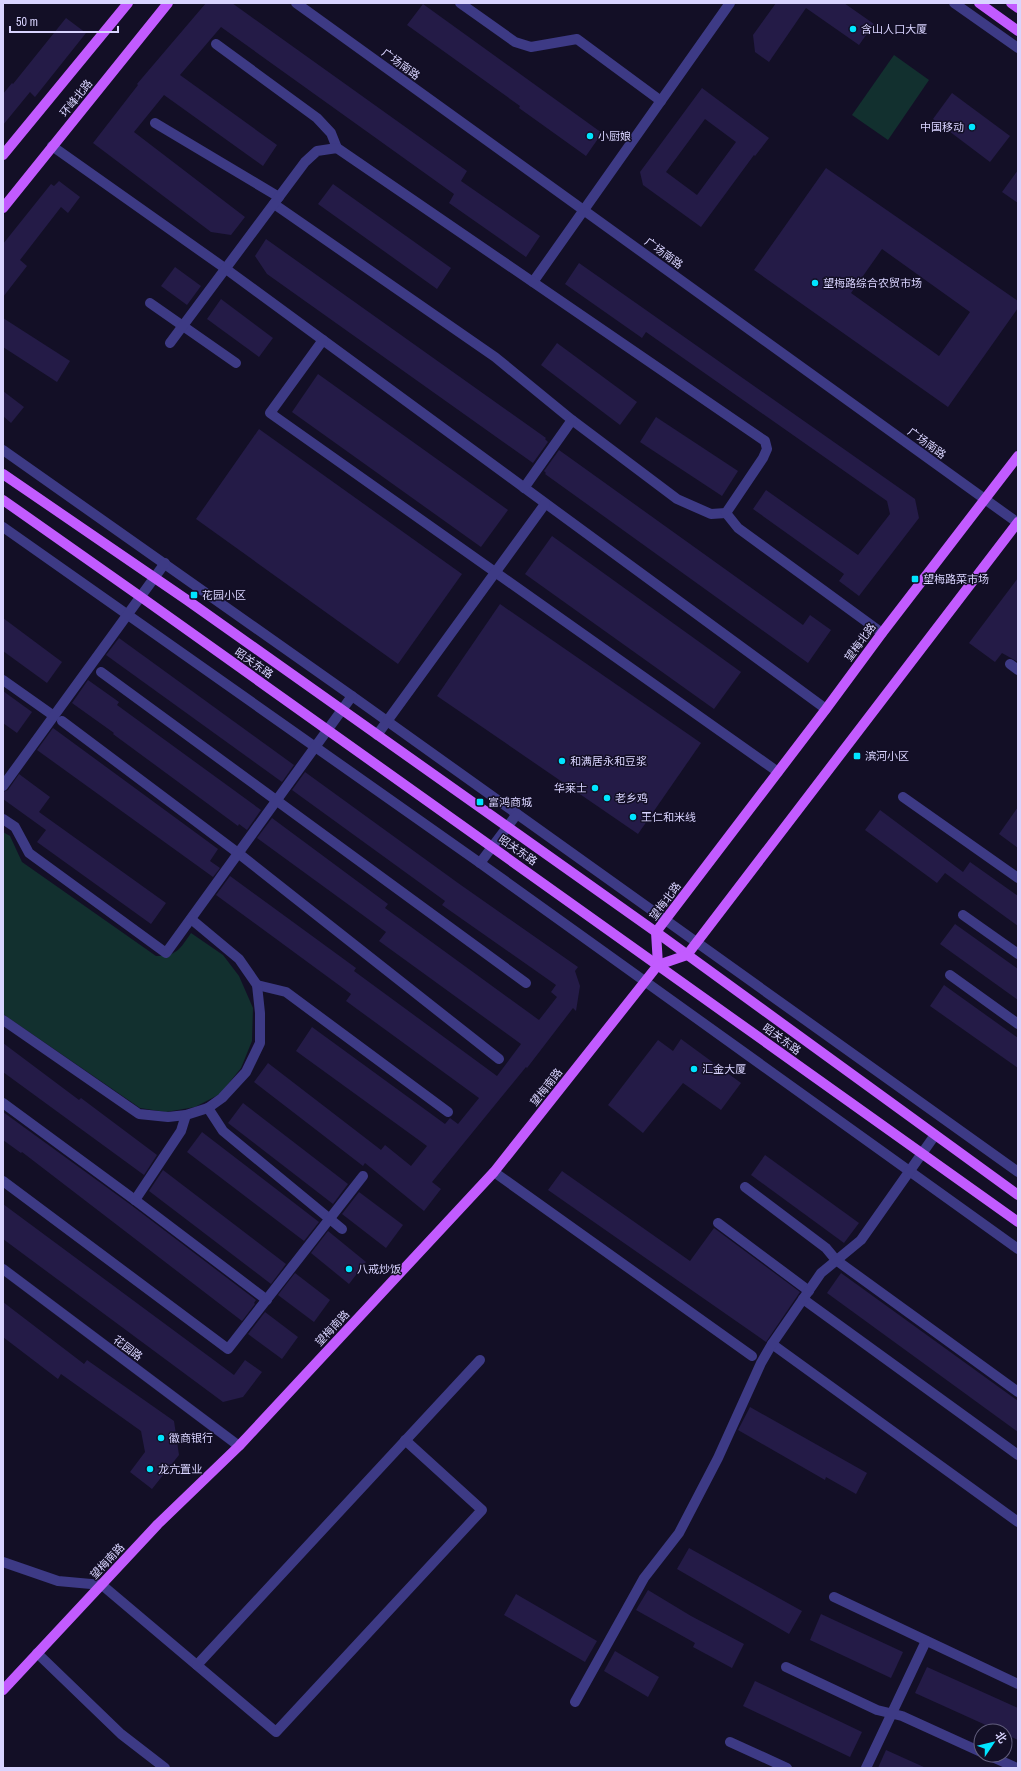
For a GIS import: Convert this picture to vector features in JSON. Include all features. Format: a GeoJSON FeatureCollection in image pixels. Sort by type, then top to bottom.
{"type":"FeatureCollection","features":[{"type":"Feature","properties":{"kind":"main road","name":"环峰北路"},"geometry":{"type":"LineString","coordinates":[[3,155],[128,3]]}},
{"type":"Feature","properties":{"kind":"main road","name":"环峰北路"},"geometry":{"type":"LineString","coordinates":[[3,208],[168,3]]}},
{"type":"Feature","properties":{"kind":"main road"},"geometry":{"type":"LineString","coordinates":[[979,3],[1018,31]]}},
{"type":"Feature","properties":{"kind":"main road"},"geometry":{"type":"LineString","coordinates":[[1010,3],[1018,8]]}},
{"type":"Feature","properties":{"kind":"main road","name":"望梅北路"},"geometry":{"type":"LineString","coordinates":[[658,965],[656,932],[826,709],[882,632],[1018,456]]}},
{"type":"Feature","properties":{"kind":"main road","name":"昭关东路"},"geometry":{"type":"LineString","coordinates":[[3,474],[154,578],[656,932],[1018,1195]]}},
{"type":"Feature","properties":{"kind":"main road","name":"昭关东路"},"geometry":{"type":"LineString","coordinates":[[3,500],[141,596],[1018,1222]]}},
{"type":"Feature","properties":{"kind":"main road"},"geometry":{"type":"LineString","coordinates":[[658,965],[687,955],[1018,522]]}},
{"type":"Feature","properties":{"kind":"main road","name":"望梅南路"},"geometry":{"type":"LineString","coordinates":[[3,1690],[158,1524],[239,1446],[494,1172],[658,965]]}},
{"type":"Feature","properties":{"kind":"street","name":"广场南路"},"geometry":{"type":"LineString","coordinates":[[296,3],[985,500],[1018,522]]}},
{"type":"Feature","properties":{"kind":"street"},"geometry":{"type":"LineString","coordinates":[[460,3],[515,42],[531,47],[577,39],[661,101]]}},
{"type":"Feature","properties":{"kind":"street"},"geometry":{"type":"LineString","coordinates":[[532,282],[730,3]]}},
{"type":"Feature","properties":{"kind":"street"},"geometry":{"type":"LineString","coordinates":[[954,3],[1018,48]]}},
{"type":"Feature","properties":{"kind":"street"},"geometry":{"type":"LineString","coordinates":[[216,44],[317,118],[331,133],[337,148],[765,441],[767,449],[763,458],[726,513]]}},
{"type":"Feature","properties":{"kind":"street"},"geometry":{"type":"LineString","coordinates":[[155,123],[276,201],[495,357],[572,420],[677,499],[712,514],[726,513]]}},
{"type":"Feature","properties":{"kind":"street"},"geometry":{"type":"LineString","coordinates":[[52,146],[226,269],[826,709]]}},
{"type":"Feature","properties":{"kind":"street"},"geometry":{"type":"LineString","coordinates":[[170,343],[305,162],[317,151],[337,148]]}},
{"type":"Feature","properties":{"kind":"street"},"geometry":{"type":"LineString","coordinates":[[150,303],[236,363]]}},
{"type":"Feature","properties":{"kind":"street"},"geometry":{"type":"LineString","coordinates":[[323,340],[270,413],[778,772]]}},
{"type":"Feature","properties":{"kind":"street"},"geometry":{"type":"LineString","coordinates":[[524,488],[572,420]]}},
{"type":"Feature","properties":{"kind":"street"},"geometry":{"type":"LineString","coordinates":[[3,450],[352,696],[1018,1172]]}},
{"type":"Feature","properties":{"kind":"street"},"geometry":{"type":"LineString","coordinates":[[377,735],[545,504]]}},
{"type":"Feature","properties":{"kind":"street"},"geometry":{"type":"LineString","coordinates":[[726,513],[738,528],[882,632]]}},
{"type":"Feature","properties":{"kind":"street"},"geometry":{"type":"LineString","coordinates":[[3,527],[480,863],[1018,1249]]}},
{"type":"Feature","properties":{"kind":"street"},"geometry":{"type":"LineString","coordinates":[[3,786],[58,718],[165,563]]}},
{"type":"Feature","properties":{"kind":"street"},"geometry":{"type":"LineString","coordinates":[[101,672],[526,983]]}},
{"type":"Feature","properties":{"kind":"street"},"geometry":{"type":"LineString","coordinates":[[3,680],[58,718],[238,853],[499,1059]]}},
{"type":"Feature","properties":{"kind":"street"},"geometry":{"type":"LineString","coordinates":[[3,819],[15,827],[29,853],[166,953],[352,696]]}},
{"type":"Feature","properties":{"kind":"street"},"geometry":{"type":"LineString","coordinates":[[904,797],[1018,878]]}},
{"type":"Feature","properties":{"kind":"street"},"geometry":{"type":"LineString","coordinates":[[480,863],[517,814]]}},
{"type":"Feature","properties":{"kind":"street"},"geometry":{"type":"LineString","coordinates":[[963,915],[1018,954]]}},
{"type":"Feature","properties":{"kind":"street"},"geometry":{"type":"LineString","coordinates":[[3,1020],[139,1114],[168,1117],[186,1115],[208,1108],[222,1098],[246,1072],[260,1043],[260,1013],[256,985],[239,959],[191,919]]}},
{"type":"Feature","properties":{"kind":"street"},"geometry":{"type":"LineString","coordinates":[[950,975],[1018,1024]]}},
{"type":"Feature","properties":{"kind":"street"},"geometry":{"type":"LineString","coordinates":[[256,985],[286,992],[448,1112]]}},
{"type":"Feature","properties":{"kind":"street"},"geometry":{"type":"LineString","coordinates":[[3,1102],[266,1300]]}},
{"type":"Feature","properties":{"kind":"street"},"geometry":{"type":"LineString","coordinates":[[208,1108],[223,1132],[342,1229]]}},
{"type":"Feature","properties":{"kind":"street"},"geometry":{"type":"LineString","coordinates":[[135,1200],[181,1131],[186,1115]]}},
{"type":"Feature","properties":{"kind":"street"},"geometry":{"type":"LineString","coordinates":[[575,1702],[644,1578],[679,1533],[718,1458],[757,1360],[772,1344],[821,1273],[861,1240],[935,1135]]}},
{"type":"Feature","properties":{"kind":"street"},"geometry":{"type":"LineString","coordinates":[[494,1172],[757,1360]]}},
{"type":"Feature","properties":{"kind":"street"},"geometry":{"type":"LineString","coordinates":[[3,1180],[228,1349],[363,1176]]}},
{"type":"Feature","properties":{"kind":"street"},"geometry":{"type":"LineString","coordinates":[[745,1187],[826,1248],[836,1260],[1018,1392]]}},
{"type":"Feature","properties":{"kind":"street"},"geometry":{"type":"LineString","coordinates":[[718,1223],[806,1295],[1018,1455]]}},
{"type":"Feature","properties":{"kind":"street","name":"花园路"},"geometry":{"type":"LineString","coordinates":[[3,1269],[239,1446]]}},
{"type":"Feature","properties":{"kind":"street"},"geometry":{"type":"LineString","coordinates":[[772,1344],[1018,1522]]}},
{"type":"Feature","properties":{"kind":"street"},"geometry":{"type":"LineString","coordinates":[[197,1665],[480,1360]]}},
{"type":"Feature","properties":{"kind":"street"},"geometry":{"type":"LineString","coordinates":[[3,1562],[58,1581],[102,1584],[276,1732],[482,1510],[406,1440]]}},
{"type":"Feature","properties":{"kind":"street"},"geometry":{"type":"LineString","coordinates":[[834,1597],[1018,1684]]}},
{"type":"Feature","properties":{"kind":"street"},"geometry":{"type":"LineString","coordinates":[[866,1768],[926,1641]]}},
{"type":"Feature","properties":{"kind":"street"},"geometry":{"type":"LineString","coordinates":[[37,1654],[121,1734],[165,1768]]}},
{"type":"Feature","properties":{"kind":"street"},"geometry":{"type":"LineString","coordinates":[[786,1667],[877,1710],[902,1716],[973,1748]]}},
{"type":"Feature","properties":{"kind":"street"},"geometry":{"type":"LineString","coordinates":[[730,1742],[787,1768]]}},
{"type":"Feature","properties":{"kind":"street"},"geometry":{"type":"LineString","coordinates":[[1006,1763],[1017,1768]]}},
{"type":"Feature","properties":{"kind":"green space"},"geometry":{"type":"Polygon","coordinates":[[[894,55],[929,80],[888,140],[852,115],[894,55]]]}},
{"type":"Feature","properties":{"kind":"green space"},"geometry":{"type":"Polygon","coordinates":[[[3,832],[10,836],[22,862],[156,956],[169,955],[173,953],[181,947],[191,933],[223,955],[239,976],[253,1008],[252,1041],[241,1068],[220,1094],[195,1107],[166,1112],[140,1108],[3,1014],[3,832]]]}},
{"type":"Feature","properties":{"kind":"building"},"geometry":{"type":"Polygon","coordinates":[[[206,3],[232,3],[467,171],[461,181],[540,236],[526,257],[449,203],[454,194],[221,27],[180,75],[277,145],[263,166],[164,95],[134,132],[245,217],[231,235],[211,232],[93,143],[138,85],[137,84],[206,3]]]}},
{"type":"Feature","properties":{"kind":"building","name":"含山人口大厦"},"geometry":{"type":"Polygon","coordinates":[[[776,3],[844,3],[874,24],[859,45],[806,8],[769,62],[755,52],[753,35],[776,3]]]}},
{"type":"Feature","properties":{"kind":"building"},"geometry":{"type":"Polygon","coordinates":[[[423,4],[602,133],[586,156],[519,108],[520,106],[407,25],[423,4]]]}},
{"type":"Feature","properties":{"kind":"building"},"geometry":{"type":"Polygon","coordinates":[[[66,18],[86,33],[35,97],[30,92],[3,125],[3,94],[12,83],[13,84],[66,18]]]}},
{"type":"Feature","properties":{"kind":"building"},"geometry":{"type":"Polygon","coordinates":[[[702,88],[769,138],[755,156],[754,155],[701,227],[643,185],[640,172],[702,88]],[[705,119],[666,172],[697,195],[736,142],[705,119]]]}},
{"type":"Feature","properties":{"kind":"building","name":"中国移动"},"geometry":{"type":"Polygon","coordinates":[[[952,93],[1010,136],[990,162],[933,119],[952,93]]]}},
{"type":"Feature","properties":{"kind":"building","name":"望梅路综合农贸市场"},"geometry":{"type":"Polygon","coordinates":[[[826,168],[1018,301],[1018,308],[948,407],[754,270],[826,168]],[[882,249],[851,293],[939,356],[970,312],[882,249]]]}},
{"type":"Feature","properties":{"kind":"building"},"geometry":{"type":"Polygon","coordinates":[[[1018,170],[1018,203],[1002,192],[1018,170]]]}},
{"type":"Feature","properties":{"kind":"building"},"geometry":{"type":"Polygon","coordinates":[[[59,181],[80,197],[68,213],[61,207],[20,260],[27,266],[3,297],[3,244],[51,184],[54,186],[59,181]]]}},
{"type":"Feature","properties":{"kind":"building"},"geometry":{"type":"Polygon","coordinates":[[[333,184],[451,268],[437,289],[318,204],[333,184]]]}},
{"type":"Feature","properties":{"kind":"building"},"geometry":{"type":"Polygon","coordinates":[[[266,239],[546,438],[545,439],[548,442],[533,463],[267,274],[255,256],[266,239]]]}},
{"type":"Feature","properties":{"kind":"building"},"geometry":{"type":"Polygon","coordinates":[[[579,263],[915,499],[919,518],[859,596],[839,581],[844,574],[753,509],[766,490],[858,555],[890,514],[887,501],[646,332],[642,338],[565,284],[579,263]]]}},
{"type":"Feature","properties":{"kind":"building"},"geometry":{"type":"Polygon","coordinates":[[[175,267],[201,286],[187,305],[161,286],[175,267]]]}},
{"type":"Feature","properties":{"kind":"building"},"geometry":{"type":"Polygon","coordinates":[[[221,299],[273,338],[259,357],[207,319],[221,299]]]}},
{"type":"Feature","properties":{"kind":"building"},"geometry":{"type":"Polygon","coordinates":[[[3,318],[70,361],[57,382],[3,347],[3,318]]]}},
{"type":"Feature","properties":{"kind":"building"},"geometry":{"type":"Polygon","coordinates":[[[557,343],[637,402],[620,425],[541,365],[557,343]]]}},
{"type":"Feature","properties":{"kind":"building"},"geometry":{"type":"Polygon","coordinates":[[[318,374],[508,510],[481,547],[292,412],[318,374]]]}},
{"type":"Feature","properties":{"kind":"building"},"geometry":{"type":"Polygon","coordinates":[[[3,391],[24,407],[11,423],[3,416],[3,391]]]}},
{"type":"Feature","properties":{"kind":"building"},"geometry":{"type":"Polygon","coordinates":[[[656,417],[738,471],[722,496],[640,442],[656,417]]]}},
{"type":"Feature","properties":{"kind":"building"},"geometry":{"type":"Polygon","coordinates":[[[259,429],[462,574],[398,664],[196,519],[259,429]]]}},
{"type":"Feature","properties":{"kind":"building"},"geometry":{"type":"Polygon","coordinates":[[[559,450],[803,625],[810,615],[831,630],[808,663],[545,474],[546,473],[544,471],[559,450]]]}},
{"type":"Feature","properties":{"kind":"building"},"geometry":{"type":"Polygon","coordinates":[[[552,536],[741,672],[714,709],[525,574],[552,536]]]}},
{"type":"Feature","properties":{"kind":"building"},"geometry":{"type":"Polygon","coordinates":[[[1018,578],[1018,662],[1002,653],[995,662],[969,643],[1018,578]]]}},
{"type":"Feature","properties":{"kind":"building"},"geometry":{"type":"Polygon","coordinates":[[[500,604],[701,743],[638,834],[437,696],[500,604]]]}},
{"type":"Feature","properties":{"kind":"building"},"geometry":{"type":"Polygon","coordinates":[[[3,618],[62,662],[47,683],[3,651],[3,618]]]}},
{"type":"Feature","properties":{"kind":"building"},"geometry":{"type":"Polygon","coordinates":[[[119,638],[294,765],[282,782],[106,655],[119,638]]]}},
{"type":"Feature","properties":{"kind":"building"},"geometry":{"type":"Polygon","coordinates":[[[88,680],[119,702],[117,705],[261,810],[247,830],[239,824],[238,826],[72,703],[88,680]]]}},
{"type":"Feature","properties":{"kind":"building"},"geometry":{"type":"Polygon","coordinates":[[[3,691],[32,712],[17,733],[3,723],[3,691]]]}},
{"type":"Feature","properties":{"kind":"building"},"geometry":{"type":"Polygon","coordinates":[[[53,728],[218,849],[210,861],[220,868],[213,877],[37,750],[53,728]]]}},
{"type":"Feature","properties":{"kind":"building"},"geometry":{"type":"Polygon","coordinates":[[[305,772],[458,883],[578,967],[575,971],[580,986],[576,1011],[573,1008],[527,1068],[526,1067],[432,1182],[441,1189],[424,1211],[365,1163],[363,1166],[254,1082],[268,1063],[381,1150],[385,1145],[411,1166],[427,1146],[296,1051],[312,1027],[445,1124],[450,1118],[458,1124],[479,1098],[346,1001],[351,994],[216,895],[230,876],[356,968],[354,971],[497,1076],[521,1044],[379,941],[386,932],[257,838],[272,818],[388,904],[385,908],[539,1020],[557,997],[551,992],[556,985],[442,905],[445,901],[292,790],[305,772]]]}},
{"type":"Feature","properties":{"kind":"building"},"geometry":{"type":"Polygon","coordinates":[[[19,774],[50,797],[39,812],[166,903],[151,924],[37,842],[46,830],[3,799],[3,792],[8,790],[19,774]]]}},
{"type":"Feature","properties":{"kind":"building"},"geometry":{"type":"Polygon","coordinates":[[[1018,807],[1018,848],[999,834],[1018,807]]]}},
{"type":"Feature","properties":{"kind":"building"},"geometry":{"type":"Polygon","coordinates":[[[880,810],[963,872],[970,862],[1018,896],[1018,926],[945,873],[937,883],[865,830],[880,810]]]}},
{"type":"Feature","properties":{"kind":"building"},"geometry":{"type":"Polygon","coordinates":[[[955,924],[1018,969],[1018,1000],[940,944],[955,924]]]}},
{"type":"Feature","properties":{"kind":"building"},"geometry":{"type":"Polygon","coordinates":[[[944,985],[1018,1038],[1018,1068],[930,1006],[944,985]]]}},
{"type":"Feature","properties":{"kind":"building"},"geometry":{"type":"Polygon","coordinates":[[[681,1039],[741,1083],[721,1110],[683,1083],[643,1133],[608,1105],[658,1040],[673,1051],[681,1039]]]}},
{"type":"Feature","properties":{"kind":"building"},"geometry":{"type":"Polygon","coordinates":[[[3,1043],[79,1100],[81,1098],[157,1155],[144,1175],[3,1072],[3,1043]]]}},
{"type":"Feature","properties":{"kind":"building"},"geometry":{"type":"Polygon","coordinates":[[[243,1103],[348,1184],[333,1204],[228,1123],[243,1103]]]}},
{"type":"Feature","properties":{"kind":"building"},"geometry":{"type":"Polygon","coordinates":[[[3,1112],[131,1205],[256,1300],[254,1303],[255,1304],[242,1321],[22,1152],[21,1153],[3,1140],[3,1112]]]}},
{"type":"Feature","properties":{"kind":"building"},"geometry":{"type":"Polygon","coordinates":[[[202,1132],[319,1222],[304,1241],[187,1152],[202,1132]]]}},
{"type":"Feature","properties":{"kind":"building"},"geometry":{"type":"Polygon","coordinates":[[[765,1155],[859,1223],[844,1243],[751,1175],[765,1155]]]}},
{"type":"Feature","properties":{"kind":"building"},"geometry":{"type":"Polygon","coordinates":[[[163,1170],[286,1264],[271,1284],[149,1191],[163,1170]]]}},
{"type":"Feature","properties":{"kind":"building"},"geometry":{"type":"Polygon","coordinates":[[[562,1171],[690,1261],[714,1228],[800,1292],[766,1342],[548,1190],[562,1171]]]}},
{"type":"Feature","properties":{"kind":"building"},"geometry":{"type":"Polygon","coordinates":[[[359,1192],[403,1225],[386,1248],[342,1214],[359,1192]]]}},
{"type":"Feature","properties":{"kind":"building"},"geometry":{"type":"Polygon","coordinates":[[[3,1204],[234,1375],[245,1360],[262,1372],[243,1397],[223,1402],[3,1239],[3,1204]]]}},
{"type":"Feature","properties":{"kind":"building"},"geometry":{"type":"Polygon","coordinates":[[[328,1231],[366,1262],[349,1284],[311,1253],[328,1231]]]}},
{"type":"Feature","properties":{"kind":"building"},"geometry":{"type":"Polygon","coordinates":[[[295,1273],[330,1300],[314,1322],[278,1295],[295,1273]]]}},
{"type":"Feature","properties":{"kind":"building"},"geometry":{"type":"Polygon","coordinates":[[[841,1273],[1018,1401],[1018,1432],[827,1293],[841,1273]]]}},
{"type":"Feature","properties":{"kind":"building"},"geometry":{"type":"Polygon","coordinates":[[[3,1302],[84,1364],[87,1360],[174,1421],[179,1455],[152,1489],[130,1472],[145,1452],[141,1431],[61,1374],[58,1379],[3,1337],[3,1302]]]}},
{"type":"Feature","properties":{"kind":"building"},"geometry":{"type":"Polygon","coordinates":[[[265,1312],[298,1337],[282,1359],[248,1334],[265,1312]]]}},
{"type":"Feature","properties":{"kind":"building"},"geometry":{"type":"Polygon","coordinates":[[[750,1407],[867,1473],[856,1494],[826,1477],[825,1480],[738,1430],[750,1407]]]}},
{"type":"Feature","properties":{"kind":"building"},"geometry":{"type":"Polygon","coordinates":[[[689,1548],[802,1611],[789,1634],[677,1569],[689,1548]]]}},
{"type":"Feature","properties":{"kind":"building"},"geometry":{"type":"Polygon","coordinates":[[[648,1590],[691,1616],[744,1644],[732,1668],[693,1647],[695,1643],[636,1610],[648,1590]]]}},
{"type":"Feature","properties":{"kind":"building"},"geometry":{"type":"Polygon","coordinates":[[[516,1594],[597,1641],[585,1662],[504,1615],[516,1594]]]}},
{"type":"Feature","properties":{"kind":"building"},"geometry":{"type":"Polygon","coordinates":[[[821,1614],[903,1652],[891,1678],[810,1640],[821,1614]]]}},
{"type":"Feature","properties":{"kind":"building"},"geometry":{"type":"Polygon","coordinates":[[[615,1651],[659,1677],[648,1697],[604,1671],[615,1651]]]}},
{"type":"Feature","properties":{"kind":"building"},"geometry":{"type":"Polygon","coordinates":[[[927,1667],[1018,1708],[1018,1740],[1013,1738],[1013,1723],[981,1723],[915,1693],[927,1667]]]}},
{"type":"Feature","properties":{"kind":"building"},"geometry":{"type":"Polygon","coordinates":[[[755,1681],[862,1732],[850,1757],[743,1706],[755,1681]]]}},
{"type":"Feature","properties":{"kind":"building"},"geometry":{"type":"Polygon","coordinates":[[[886,1750],[926,1768],[878,1768],[886,1750]]]}},
{"type":"Feature","properties":{"kind":"place","name":"含山人口大厦"},"geometry":{"type":"Point","coordinates":[853,29]}},
{"type":"Feature","properties":{"kind":"place","name":"中国移动"},"geometry":{"type":"Point","coordinates":[972,127]}},
{"type":"Feature","properties":{"kind":"place","name":"小厨娘"},"geometry":{"type":"Point","coordinates":[590,136]}},
{"type":"Feature","properties":{"kind":"place","name":"望梅路综合农贸市场"},"geometry":{"type":"Point","coordinates":[815,283]}},
{"type":"Feature","properties":{"kind":"place","name":"望梅路菜市场"},"geometry":{"type":"Point","coordinates":[915,579]}},
{"type":"Feature","properties":{"kind":"place","name":"花园小区"},"geometry":{"type":"Point","coordinates":[194,595]}},
{"type":"Feature","properties":{"kind":"place","name":"滨河小区"},"geometry":{"type":"Point","coordinates":[857,756]}},
{"type":"Feature","properties":{"kind":"place","name":"和满居永和豆浆"},"geometry":{"type":"Point","coordinates":[562,761]}},
{"type":"Feature","properties":{"kind":"place","name":"华莱士"},"geometry":{"type":"Point","coordinates":[595,788]}},
{"type":"Feature","properties":{"kind":"place","name":"老乡鸡"},"geometry":{"type":"Point","coordinates":[607,798]}},
{"type":"Feature","properties":{"kind":"place","name":"富鸿商城"},"geometry":{"type":"Point","coordinates":[480,802]}},
{"type":"Feature","properties":{"kind":"place","name":"王仁和米线"},"geometry":{"type":"Point","coordinates":[633,817]}},
{"type":"Feature","properties":{"kind":"place","name":"汇金大厦"},"geometry":{"type":"Point","coordinates":[694,1069]}},
{"type":"Feature","properties":{"kind":"place","name":"八戒炒饭"},"geometry":{"type":"Point","coordinates":[349,1269]}},
{"type":"Feature","properties":{"kind":"place","name":"徽商银行"},"geometry":{"type":"Point","coordinates":[161,1438]}},
{"type":"Feature","properties":{"kind":"place","name":"龙亢置业"},"geometry":{"type":"Point","coordinates":[150,1469]}}]}
